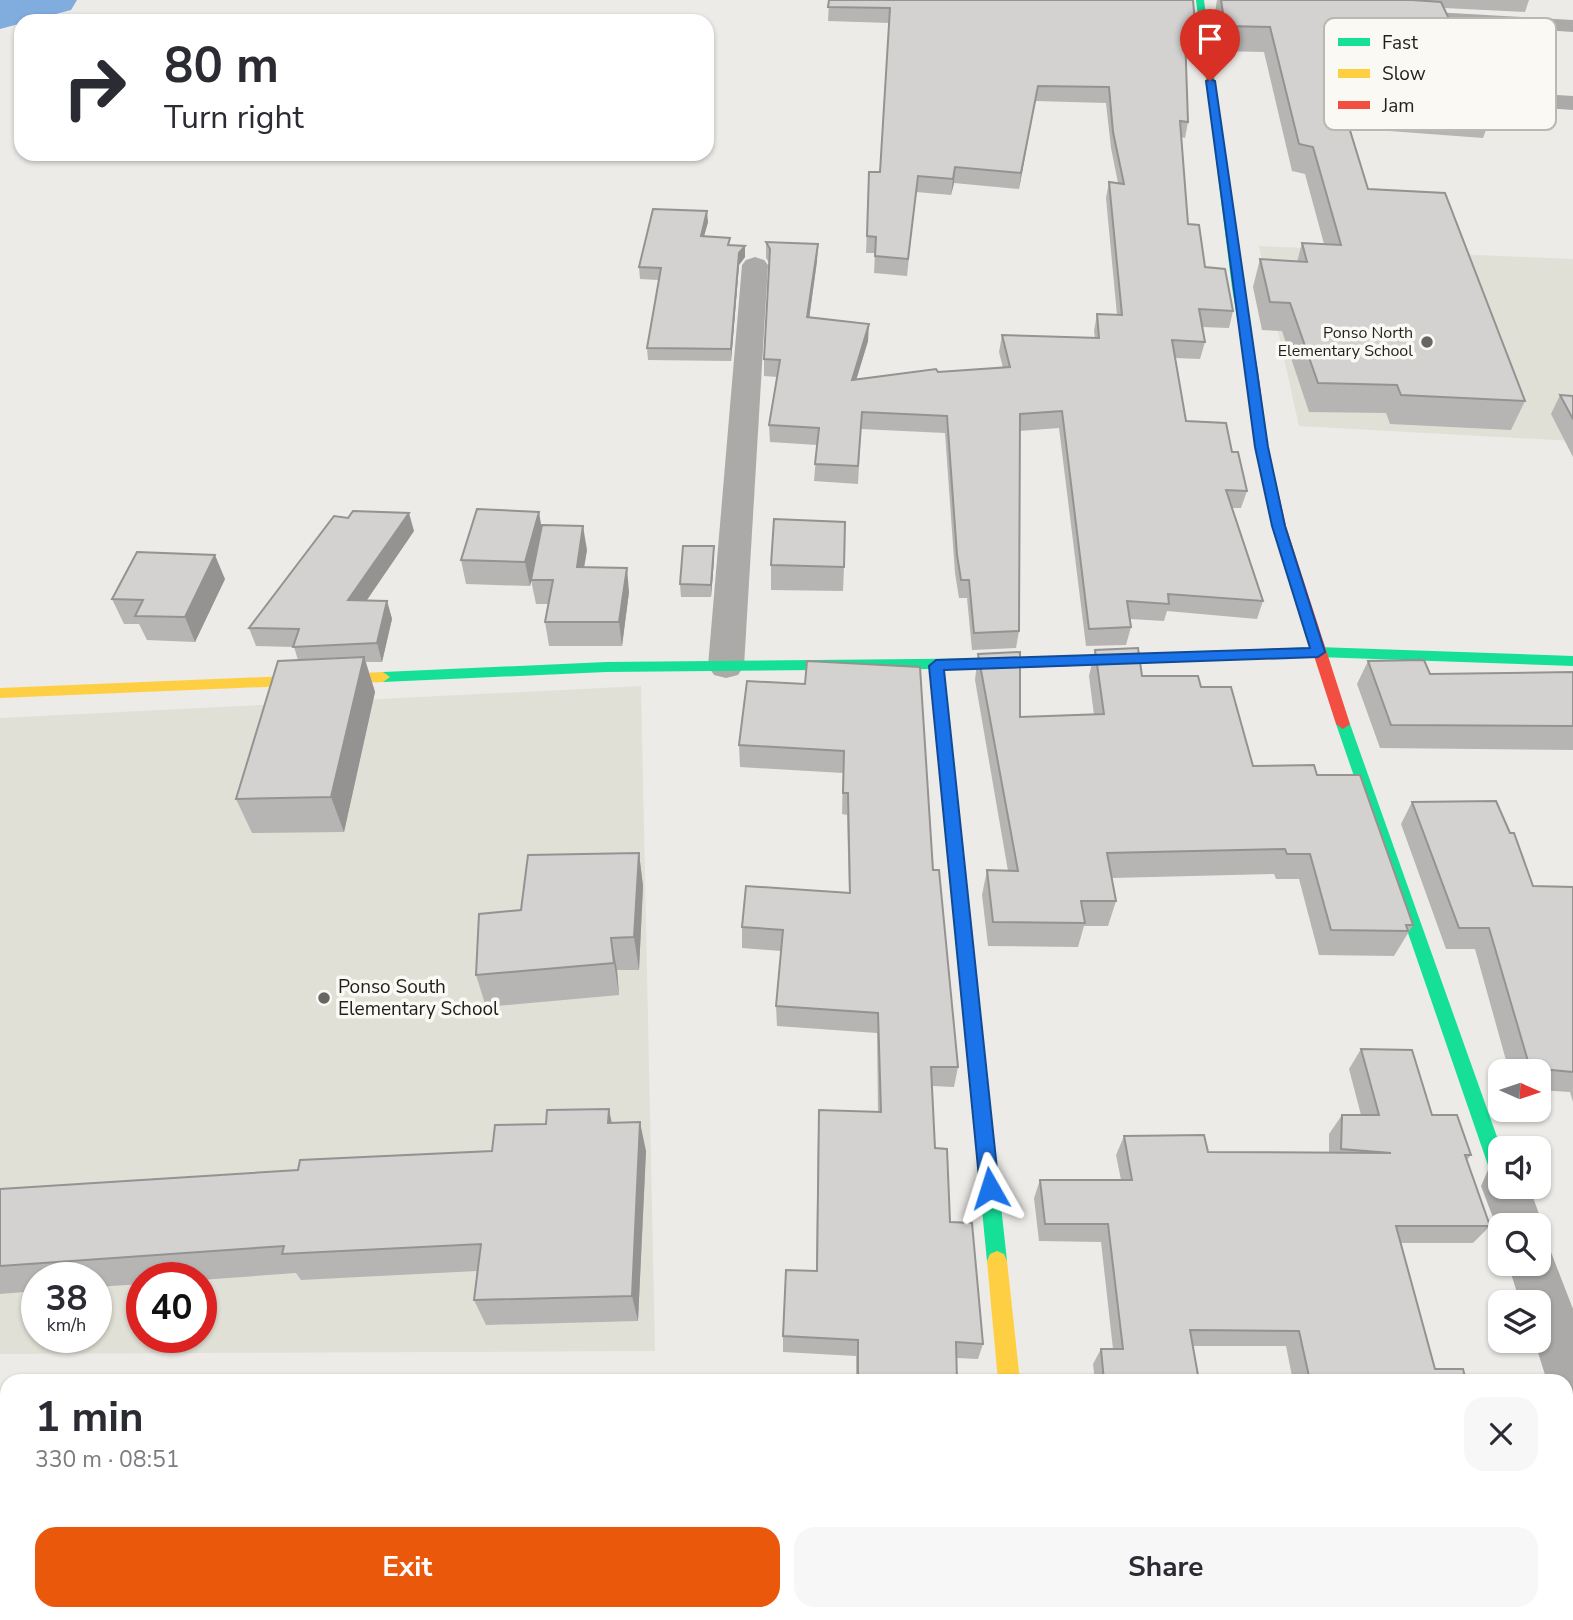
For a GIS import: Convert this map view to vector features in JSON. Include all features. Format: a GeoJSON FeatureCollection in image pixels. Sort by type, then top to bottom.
{"type":"FeatureCollection","features":[{"type":"Feature","properties":{"kind":"street"},"geometry":{"type":"LineString","coordinates":[[1479,0],[1489,18]]}},
{"type":"Feature","properties":{"kind":"street"},"geometry":{"type":"LineString","coordinates":[[1205,3],[1237,288],[1247,329],[1262,447],[1279,526],[1318,652],[1488,1137]]}},
{"type":"Feature","properties":{"kind":"street"},"geometry":{"type":"LineString","coordinates":[[1380,15],[1436,18]]}},
{"type":"Feature","properties":{"kind":"street"},"geometry":{"type":"LineString","coordinates":[[726,666],[755,265]]}},
{"type":"Feature","properties":{"kind":"street"},"geometry":{"type":"LineString","coordinates":[[0,693],[606,667],[936,666],[1318,652],[1573,661]]}},
{"type":"Feature","properties":{"kind":"street"},"geometry":{"type":"LineString","coordinates":[[936,666],[1008,1374]]}},
{"type":"Feature","properties":{"kind":"street"},"geometry":{"type":"LineString","coordinates":[[1536,1276],[1571,1374]]}},
{"type":"Feature","properties":{"kind":"shaded area","name":"Ponso North Elementary School"},"geometry":{"type":"Polygon","coordinates":[[[1259,246],[1573,259],[1573,441],[1299,426],[1259,246]]]}},
{"type":"Feature","properties":{"kind":"shaded area","name":"Ponso South Elementary School"},"geometry":{"type":"Polygon","coordinates":[[[641,686],[655,1351],[0,1354],[0,718],[641,686]]]}},
{"type":"Feature","properties":{"kind":"building"},"geometry":{"type":"Polygon","coordinates":[[[829,0],[1193,0],[1196,35],[1185,34],[1188,122],[1180,121],[1188,224],[1199,225],[1205,267],[1225,269],[1233,311],[1199,309],[1205,342],[1172,340],[1186,421],[1226,423],[1232,452],[1238,452],[1247,491],[1226,490],[1263,601],[1168,594],[1169,604],[1127,601],[1131,627],[1089,629],[1062,411],[1020,414],[1019,631],[974,633],[969,580],[961,580],[957,555],[947,416],[862,412],[858,466],[815,464],[819,428],[769,425],[780,360],[764,359],[770,249],[766,242],[818,244],[807,317],[869,324],[852,380],[936,369],[938,372],[1010,367],[1002,335],[1099,338],[1097,314],[1122,315],[1109,182],[1124,184],[1113,132],[1109,87],[1038,86],[1021,173],[955,167],[953,179],[918,176],[908,259],[875,256],[876,237],[867,236],[869,172],[880,172],[890,8],[828,7],[829,0]]]}},
{"type":"Feature","properties":{"kind":"building"},"geometry":{"type":"Polygon","coordinates":[[[1221,0],[1441,2],[1449,18],[1324,18],[1324,130],[1350,130],[1368,189],[1445,193],[1525,401],[1401,395],[1397,385],[1318,383],[1290,303],[1270,302],[1260,259],[1307,262],[1302,243],[1341,245],[1313,147],[1299,144],[1270,27],[1225,26],[1221,0]]]}},
{"type":"Feature","properties":{"kind":"building"},"geometry":{"type":"Polygon","coordinates":[[[653,209],[707,211],[701,236],[730,238],[728,245],[745,246],[739,253],[731,349],[647,348],[661,268],[639,267],[653,209]]]}},
{"type":"Feature","properties":{"kind":"building"},"geometry":{"type":"Polygon","coordinates":[[[1560,395],[1573,396],[1573,419],[1560,395]]]}},
{"type":"Feature","properties":{"kind":"building"},"geometry":{"type":"Polygon","coordinates":[[[477,509],[539,512],[525,562],[461,560],[477,509]]]}},
{"type":"Feature","properties":{"kind":"building"},"geometry":{"type":"Polygon","coordinates":[[[353,511],[409,513],[348,600],[387,601],[377,643],[293,647],[299,629],[249,628],[334,516],[348,518],[353,511]]]}},
{"type":"Feature","properties":{"kind":"building"},"geometry":{"type":"Polygon","coordinates":[[[774,519],[845,522],[844,567],[771,565],[774,519]]]}},
{"type":"Feature","properties":{"kind":"building"},"geometry":{"type":"Polygon","coordinates":[[[542,525],[583,526],[577,567],[627,568],[619,622],[545,622],[553,580],[531,580],[542,525]]]}},
{"type":"Feature","properties":{"kind":"building"},"geometry":{"type":"Polygon","coordinates":[[[683,546],[714,546],[711,585],[680,584],[683,546]]]}},
{"type":"Feature","properties":{"kind":"building"},"geometry":{"type":"Polygon","coordinates":[[[137,552],[215,555],[185,617],[135,616],[143,600],[112,599],[137,552]]]}},
{"type":"Feature","properties":{"kind":"building"},"geometry":{"type":"Polygon","coordinates":[[[1138,648],[1142,676],[1198,676],[1201,687],[1231,687],[1253,766],[1314,765],[1317,775],[1360,775],[1413,925],[1406,925],[1408,931],[1331,930],[1310,854],[1287,854],[1285,849],[1107,853],[1116,901],[1081,901],[1085,923],[993,922],[987,870],[1018,871],[978,654],[1020,652],[1020,717],[1104,714],[1095,650],[1138,648]]]}},
{"type":"Feature","properties":{"kind":"building"},"geometry":{"type":"Polygon","coordinates":[[[364,657],[331,797],[236,799],[278,661],[364,657]]]}},
{"type":"Feature","properties":{"kind":"building"},"geometry":{"type":"Polygon","coordinates":[[[1424,660],[1430,674],[1573,672],[1573,726],[1391,725],[1368,661],[1424,660]]]}},
{"type":"Feature","properties":{"kind":"building"},"geometry":{"type":"Polygon","coordinates":[[[807,661],[920,667],[933,870],[939,870],[958,1067],[931,1067],[935,1148],[947,1149],[950,1222],[972,1223],[983,1344],[956,1342],[957,1374],[858,1374],[858,1340],[783,1336],[786,1270],[817,1271],[819,1110],[881,1112],[878,1013],[776,1006],[783,930],[742,927],[746,886],[850,893],[848,793],[843,793],[844,751],[739,745],[747,681],[805,684],[807,661]]]}},
{"type":"Feature","properties":{"kind":"building"},"geometry":{"type":"Polygon","coordinates":[[[1496,801],[1510,833],[1514,833],[1533,886],[1573,887],[1573,1072],[1551,1070],[1551,1059],[1527,1059],[1489,928],[1459,928],[1412,802],[1496,801]]]}},
{"type":"Feature","properties":{"kind":"building"},"geometry":{"type":"Polygon","coordinates":[[[639,853],[634,937],[611,938],[614,963],[476,975],[479,914],[521,910],[528,855],[639,853]]]}},
{"type":"Feature","properties":{"kind":"building"},"geometry":{"type":"Polygon","coordinates":[[[1361,1049],[1412,1050],[1432,1115],[1457,1115],[1471,1155],[1465,1155],[1488,1226],[1396,1226],[1435,1369],[1463,1369],[1464,1374],[1308,1374],[1299,1331],[1190,1330],[1198,1374],[1103,1374],[1101,1349],[1123,1349],[1108,1224],[1045,1224],[1040,1180],[1132,1180],[1124,1136],[1204,1135],[1208,1152],[1391,1153],[1341,1149],[1342,1115],[1379,1115],[1361,1049]]]}},
{"type":"Feature","properties":{"kind":"building"},"geometry":{"type":"Polygon","coordinates":[[[609,1109],[608,1123],[640,1122],[632,1296],[474,1300],[481,1244],[282,1254],[284,1246],[57,1262],[21,1262],[21,1265],[0,1266],[0,1189],[298,1170],[300,1160],[492,1151],[495,1125],[546,1124],[547,1110],[609,1109]]]}},
{"type":"Feature","properties":{"kind":"waterway"},"geometry":{"type":"LineString","coordinates":[[0,15],[54,0]]}},
{"type":"Feature","properties":{"kind":"traffic: fast"},"geometry":{"type":"LineString","coordinates":[[1200,0],[1237,288],[1252,371]]}},
{"type":"Feature","properties":{"kind":"traffic: fast"},"geometry":{"type":"LineString","coordinates":[[1261,654],[1318,652],[1573,661]]}},
{"type":"Feature","properties":{"kind":"traffic: fast"},"geometry":{"type":"LineString","coordinates":[[383,677],[606,667],[1021,663]]}},
{"type":"Feature","properties":{"kind":"traffic: fast"},"geometry":{"type":"LineString","coordinates":[[936,666],[997,1261]]}},
{"type":"Feature","properties":{"kind":"traffic: fast"},"geometry":{"type":"LineString","coordinates":[[1343,724],[1488,1137]]}},
{"type":"Feature","properties":{"kind":"traffic: slow"},"geometry":{"type":"LineString","coordinates":[[0,693],[383,677]]}},
{"type":"Feature","properties":{"kind":"traffic: slow"},"geometry":{"type":"LineString","coordinates":[[997,1261],[1008,1374]]}},
{"type":"Feature","properties":{"kind":"traffic: jam"},"geometry":{"type":"LineString","coordinates":[[1252,371],[1262,447],[1279,526],[1343,724]]}},
{"type":"Feature","properties":{"kind":"traffic: jam"},"geometry":{"type":"LineString","coordinates":[[1021,663],[1261,654]]}},
{"type":"Feature","properties":{"kind":"place","name":"Ponso North Elementary School"},"geometry":{"type":"Point","coordinates":[1427,342]}},
{"type":"Feature","properties":{"kind":"place","name":"Ponso South Elementary School"},"geometry":{"type":"Point","coordinates":[324,998]}},
{"type":"Feature","properties":{"kind":"route"},"geometry":{"type":"LineString","coordinates":[[990,1188],[936,666],[1318,652],[1279,526],[1262,447],[1247,329],[1237,288],[1210,81]]}}]}
